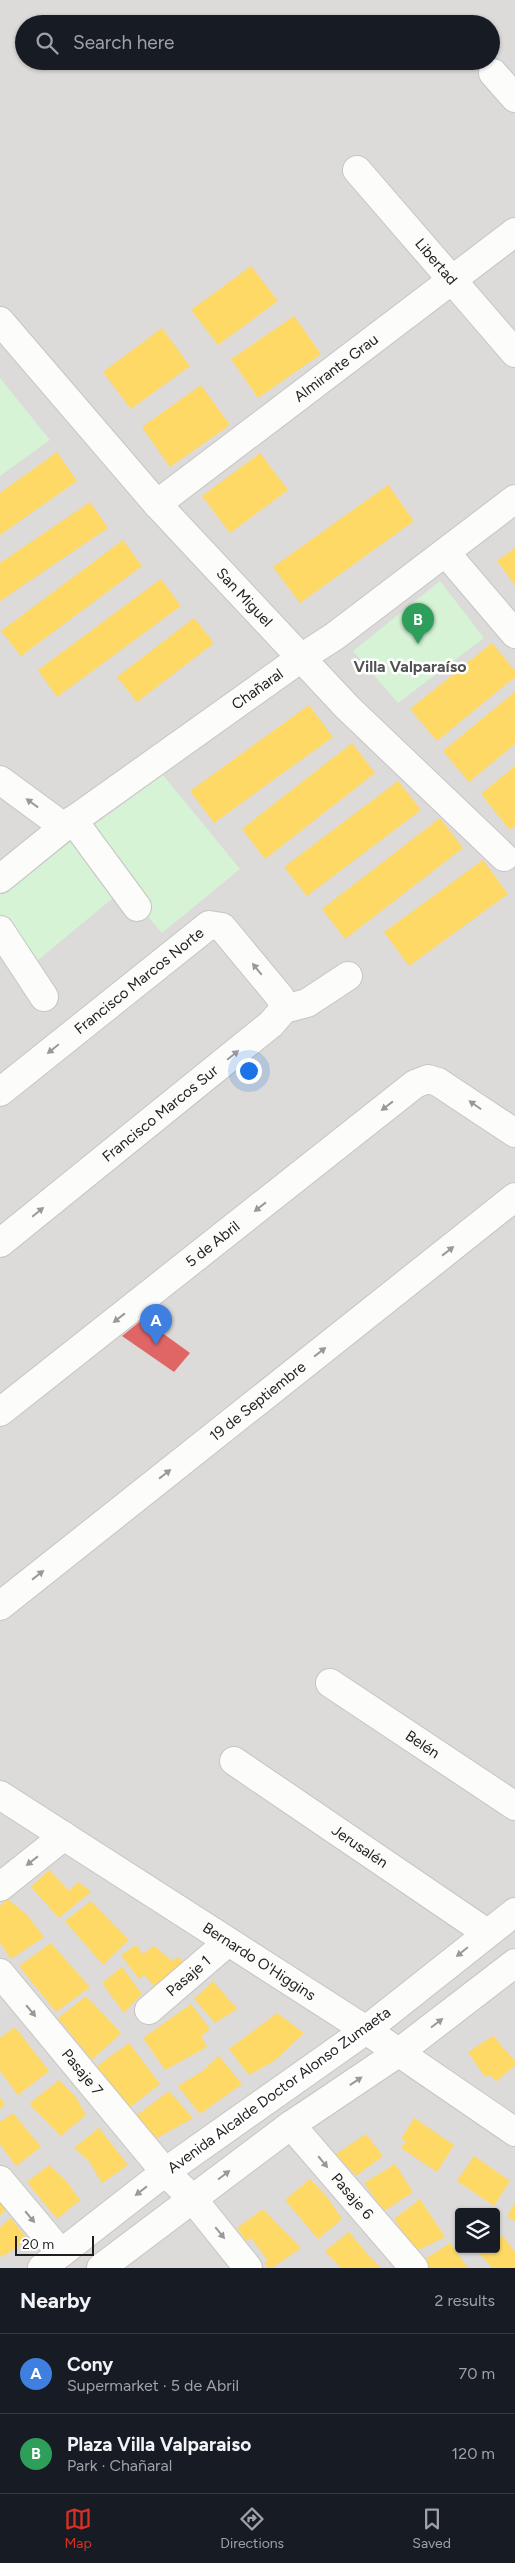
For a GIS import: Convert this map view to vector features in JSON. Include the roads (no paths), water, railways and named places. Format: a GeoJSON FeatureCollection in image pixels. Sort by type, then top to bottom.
{"type":"FeatureCollection","features":[{"type":"Feature","properties":{"kind":"street"},"geometry":{"type":"LineString","coordinates":[[493,73],[515,98]]}},
{"type":"Feature","properties":{"kind":"street","name":"Libertad"},"geometry":{"type":"LineString","coordinates":[[357,170],[515,353]]}},
{"type":"Feature","properties":{"kind":"street","name":"Almirante Grau"},"geometry":{"type":"LineString","coordinates":[[156,504],[515,232]]}},
{"type":"Feature","properties":{"kind":"street","name":"San Miguel"},"geometry":{"type":"LineString","coordinates":[[0,321],[156,504],[347,707],[504,857]]}},
{"type":"Feature","properties":{"kind":"street","name":"Chañaral"},"geometry":{"type":"LineString","coordinates":[[0,879],[68,823],[335,636],[515,499]]}},
{"type":"Feature","properties":{"kind":"street"},"geometry":{"type":"LineString","coordinates":[[446,553],[515,634]]}},
{"type":"Feature","properties":{"kind":"street"},"geometry":{"type":"LineString","coordinates":[[0,780],[68,823],[136,907]]}},
{"type":"Feature","properties":{"kind":"street","name":"Francisco Marcos Norte"},"geometry":{"type":"LineString","coordinates":[[0,1092],[200,930],[209,925],[222,927],[280,997],[284,1009]]}},
{"type":"Feature","properties":{"kind":"street"},"geometry":{"type":"LineString","coordinates":[[0,930],[44,997]]}},
{"type":"Feature","properties":{"kind":"street","name":"Francisco Marcos Sur"},"geometry":{"type":"LineString","coordinates":[[0,1243],[271,1024],[284,1009],[307,1002],[348,976]]}},
{"type":"Feature","properties":{"kind":"street","name":"5 de Abril"},"geometry":{"type":"LineString","coordinates":[[0,1412],[415,1084],[428,1079],[451,1088],[515,1133]]}},
{"type":"Feature","properties":{"kind":"street","name":"19 de Septiembre"},"geometry":{"type":"LineString","coordinates":[[0,1606],[515,1197]]}},
{"type":"Feature","properties":{"kind":"street","name":"Belén"},"geometry":{"type":"LineString","coordinates":[[330,1683],[515,1806]]}},
{"type":"Feature","properties":{"kind":"street","name":"Jerusalén"},"geometry":{"type":"LineString","coordinates":[[234,1760],[487,1933]]}},
{"type":"Feature","properties":{"kind":"street","name":"Bernardo O'Higgins"},"geometry":{"type":"LineString","coordinates":[[0,1795],[366,2030],[515,2132]]}},
{"type":"Feature","properties":{"kind":"street"},"geometry":{"type":"LineString","coordinates":[[0,1886],[64,1836]]}},
{"type":"Feature","properties":{"kind":"street","name":"Avenida Alcalde Doctor Alonso Zumaeta"},"geometry":{"type":"LineString","coordinates":[[51,2261],[165,2172],[366,2030],[515,1912]]}},
{"type":"Feature","properties":{"kind":"street","name":"Pasaje 1"},"geometry":{"type":"LineString","coordinates":[[150,2010],[228,1942]]}},
{"type":"Feature","properties":{"kind":"street"},"geometry":{"type":"LineString","coordinates":[[101,2268],[291,2125],[398,2053],[515,1963]]}},
{"type":"Feature","properties":{"kind":"street","name":"Pasaje 7"},"geometry":{"type":"LineString","coordinates":[[0,1973],[165,2172],[192,2198],[248,2268]]}},
{"type":"Feature","properties":{"kind":"street","name":"Pasaje 6"},"geometry":{"type":"LineString","coordinates":[[291,2125],[414,2268]]}},
{"type":"Feature","properties":{"kind":"street"},"geometry":{"type":"LineString","coordinates":[[0,2180],[51,2261]]}},
{"type":"Feature","properties":{"kind":"place","name":"Plaza Villa Valparaiso"},"geometry":{"type":"Point","coordinates":[418,644]}},
{"type":"Feature","properties":{"kind":"place","name":"Cony"},"geometry":{"type":"Point","coordinates":[156,1345]}},
{"type":"Feature","properties":{"kind":"district","name":"Villa Valparaíso"},"geometry":{"type":"Point","coordinates":[410,666]}}]}
